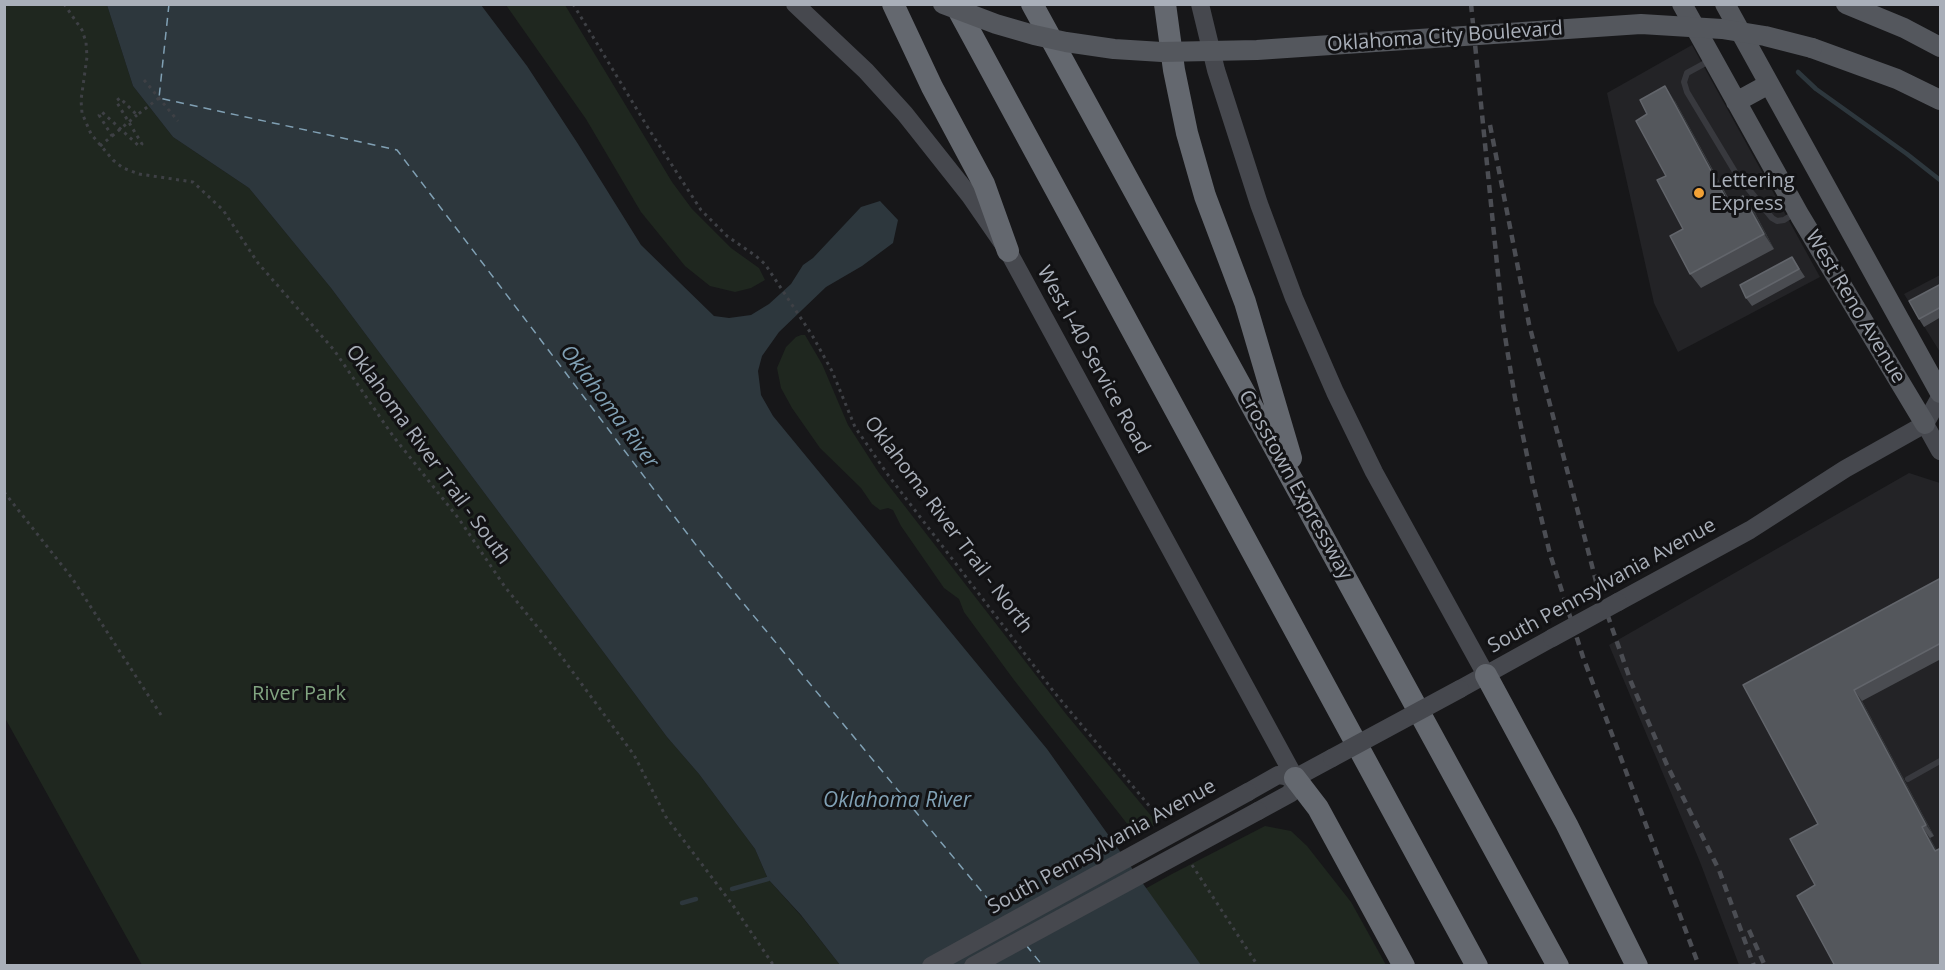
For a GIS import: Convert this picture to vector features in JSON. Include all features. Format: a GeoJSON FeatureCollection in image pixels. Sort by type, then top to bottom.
{"type":"FeatureCollection","features":[{"type":"Feature","properties":{"kind":"highway"},"geometry":{"type":"LineString","coordinates":[[893,4],[932,87],[984,184],[1008,251]]}},
{"type":"Feature","properties":{"kind":"highway"},"geometry":{"type":"LineString","coordinates":[[955,4],[1477,966]]}},
{"type":"Feature","properties":{"kind":"highway","name":"Crosstown Expressway"},"geometry":{"type":"LineString","coordinates":[[1032,4],[1558,966]]}},
{"type":"Feature","properties":{"kind":"highway"},"geometry":{"type":"LineString","coordinates":[[1165,4],[1174,70],[1187,133],[1204,196],[1245,302],[1305,503]]}},
{"type":"Feature","properties":{"kind":"highway"},"geometry":{"type":"LineString","coordinates":[[1486,675],[1572,836],[1637,966]]}},
{"type":"Feature","properties":{"kind":"highway"},"geometry":{"type":"LineString","coordinates":[[1295,778],[1318,808],[1404,966]]}},
{"type":"Feature","properties":{"kind":"main road","name":"West I-40 Service Road"},"geometry":{"type":"LineString","coordinates":[[795,4],[866,71],[905,114],[970,196],[1008,251],[1295,778]]}},
{"type":"Feature","properties":{"kind":"main road","name":"Oklahoma City Boulevard"},"geometry":{"type":"LineString","coordinates":[[943,4],[996,24],[1044,38],[1113,49],[1162,52],[1257,50],[1641,24],[1722,29],[1765,36],[1812,48],[1874,69],[1941,100]]}},
{"type":"Feature","properties":{"kind":"main road"},"geometry":{"type":"LineString","coordinates":[[1200,4],[1216,70],[1255,193],[1294,298],[1335,392],[1374,472],[1486,675]]}},
{"type":"Feature","properties":{"kind":"main road","name":"West Reno Avenue"},"geometry":{"type":"LineString","coordinates":[[1682,4],[1797,212],[1933,424],[1941,451]]}},
{"type":"Feature","properties":{"kind":"main road","name":"West Reno Avenue"},"geometry":{"type":"LineString","coordinates":[[1725,4],[1941,395]]}},
{"type":"Feature","properties":{"kind":"main road"},"geometry":{"type":"LineString","coordinates":[[1846,4],[1904,28],[1941,47]]}},
{"type":"Feature","properties":{"kind":"main road"},"geometry":{"type":"LineString","coordinates":[[1736,102],[1769,84]]}},
{"type":"Feature","properties":{"kind":"main road","name":"South Pennsylvania Avenue"},"geometry":{"type":"LineString","coordinates":[[931,966],[1278,775],[1295,778],[1750,530],[1845,469],[1933,424],[1941,395]]}},
{"type":"Feature","properties":{"kind":"main road","name":"South Pennsylvania Avenue"},"geometry":{"type":"LineString","coordinates":[[973,966],[1291,793],[1295,778]]}},
{"type":"Feature","properties":{"kind":"lane"},"geometry":{"type":"LineString","coordinates":[[1713,59],[1687,73],[1684,82],[1687,92],[1737,175],[1772,218],[1777,221],[1784,220],[1797,212]]}},
{"type":"Feature","properties":{"kind":"lane"},"geometry":{"type":"LineString","coordinates":[[1908,779],[1941,761]]}},
{"type":"Feature","properties":{"kind":"path","name":"Oklahoma River Trail - South"},"geometry":{"type":"LineString","coordinates":[[64,4],[82,30],[86,42],[87,57],[81,100],[82,113],[86,125],[100,146],[113,160],[131,172],[193,182],[223,210],[258,263],[334,350],[393,436],[459,519],[510,593],[561,656],[625,742],[666,817],[732,904],[774,966]]}},
{"type":"Feature","properties":{"kind":"path","name":"Oklahoma River Trail - North"},"geometry":{"type":"LineString","coordinates":[[573,4],[701,210],[727,236],[756,256],[812,335],[832,371],[855,427],[882,467],[1054,692],[1166,826]]}},
{"type":"Feature","properties":{"kind":"path"},"geometry":{"type":"LineString","coordinates":[[144,80],[178,121]]}},
{"type":"Feature","properties":{"kind":"path"},"geometry":{"type":"LineString","coordinates":[[112,136],[99,115],[102,112],[139,146],[142,144],[116,101],[120,98],[137,115]]}},
{"type":"Feature","properties":{"kind":"path"},"geometry":{"type":"LineString","coordinates":[[100,146],[159,98]]}},
{"type":"Feature","properties":{"kind":"path"},"geometry":{"type":"LineString","coordinates":[[4,492],[72,578],[163,718]]}},
{"type":"Feature","properties":{"kind":"path"},"geometry":{"type":"LineString","coordinates":[[1191,863],[1258,966]]}},
{"type":"Feature","properties":{"kind":"shaded area"},"geometry":{"type":"Polygon","coordinates":[[[1692,45],[1820,277],[1678,352],[1654,303],[1607,93],[1692,45]]]}},
{"type":"Feature","properties":{"kind":"shaded area"},"geometry":{"type":"Polygon","coordinates":[[[1940,275],[1940,352],[1904,294],[1940,275]]]}},
{"type":"Feature","properties":{"kind":"shaded area"},"geometry":{"type":"Polygon","coordinates":[[[1909,473],[1940,483],[1940,965],[1739,965],[1700,862],[1609,645],[1909,473]]]}},
{"type":"Feature","properties":{"kind":"green space","name":"River Park"},"geometry":{"type":"Polygon","coordinates":[[[4,5],[107,5],[133,86],[173,137],[249,188],[331,288],[667,737],[699,774],[755,849],[768,879],[803,918],[840,965],[142,965],[5,718],[4,5]]]}},
{"type":"Feature","properties":{"kind":"green space"},"geometry":{"type":"Polygon","coordinates":[[[506,5],[565,5],[672,182],[692,209],[731,248],[759,268],[765,280],[751,288],[735,292],[710,286],[685,266],[641,212],[586,119],[506,5]]]}},
{"type":"Feature","properties":{"kind":"green space"},"geometry":{"type":"Polygon","coordinates":[[[801,335],[805,335],[822,364],[848,425],[879,473],[1066,714],[1158,824],[1136,835],[1014,680],[964,612],[959,599],[944,588],[901,526],[893,510],[888,508],[880,510],[872,504],[861,488],[820,448],[781,388],[777,368],[786,347],[801,335]]]}},
{"type":"Feature","properties":{"kind":"green space"},"geometry":{"type":"Polygon","coordinates":[[[1265,826],[1291,831],[1307,846],[1351,902],[1386,965],[1005,966],[1172,874],[1265,826]]]}},
{"type":"Feature","properties":{"kind":"water","name":"Oklahoma River"},"geometry":{"type":"Polygon","coordinates":[[[107,5],[481,5],[527,66],[641,245],[714,316],[729,318],[751,315],[769,304],[791,284],[803,265],[813,258],[861,207],[880,201],[898,220],[893,243],[862,266],[826,287],[779,332],[762,356],[758,371],[761,395],[773,416],[1047,749],[1201,965],[840,965],[801,915],[768,879],[755,849],[699,774],[667,737],[331,288],[249,188],[173,137],[133,86],[107,5]]]}},
{"type":"Feature","properties":{"kind":"building","name":"Lettering Express"},"geometry":{"type":"Polygon","coordinates":[[[1665,86],[1729,204],[1743,196],[1764,234],[1690,274],[1670,236],[1683,229],[1657,180],[1666,176],[1636,121],[1647,114],[1640,100],[1665,86]]]}},
{"type":"Feature","properties":{"kind":"building"},"geometry":{"type":"Polygon","coordinates":[[[1792,257],[1799,269],[1746,298],[1740,285],[1792,257]]]}},
{"type":"Feature","properties":{"kind":"building"},"geometry":{"type":"Polygon","coordinates":[[[1941,284],[1941,307],[1919,319],[1909,301],[1941,284]]]}},
{"type":"Feature","properties":{"kind":"building"},"geometry":{"type":"Polygon","coordinates":[[[1941,578],[1941,643],[1854,690],[1926,825],[1922,827],[1935,851],[1941,848],[1941,966],[1835,966],[1797,896],[1815,885],[1790,839],[1818,824],[1743,685],[1941,578]]]}},
{"type":"Feature","properties":{"kind":"waterway"},"geometry":{"type":"LineString","coordinates":[[1798,72],[1816,89],[1940,180]]}},
{"type":"Feature","properties":{"kind":"waterway"},"geometry":{"type":"LineString","coordinates":[[732,889],[768,879]]}},
{"type":"Feature","properties":{"kind":"waterway"},"geometry":{"type":"LineString","coordinates":[[682,903],[696,899]]}},
{"type":"Feature","properties":{"kind":"ferry route"},"geometry":{"type":"LineString","coordinates":[[169,4],[159,98],[397,150],[705,557],[1002,916]]}},
{"type":"Feature","properties":{"kind":"ferry route"},"geometry":{"type":"LineString","coordinates":[[1026,945],[1043,966]]}},
{"type":"Feature","properties":{"kind":"railway"},"geometry":{"type":"LineString","coordinates":[[1471,4],[1503,324],[1515,398],[1533,484],[1550,554],[1583,657],[1699,966]]}},
{"type":"Feature","properties":{"kind":"railway"},"geometry":{"type":"LineString","coordinates":[[1490,125],[1529,324],[1597,585],[1631,682],[1667,765],[1719,870],[1754,966]]}},
{"type":"Feature","properties":{"kind":"railway"},"geometry":{"type":"LineString","coordinates":[[1749,930],[1765,966]]}},
{"type":"Feature","properties":{"kind":"place","name":"Lettering Express"},"geometry":{"type":"Point","coordinates":[1699,193]}}]}
